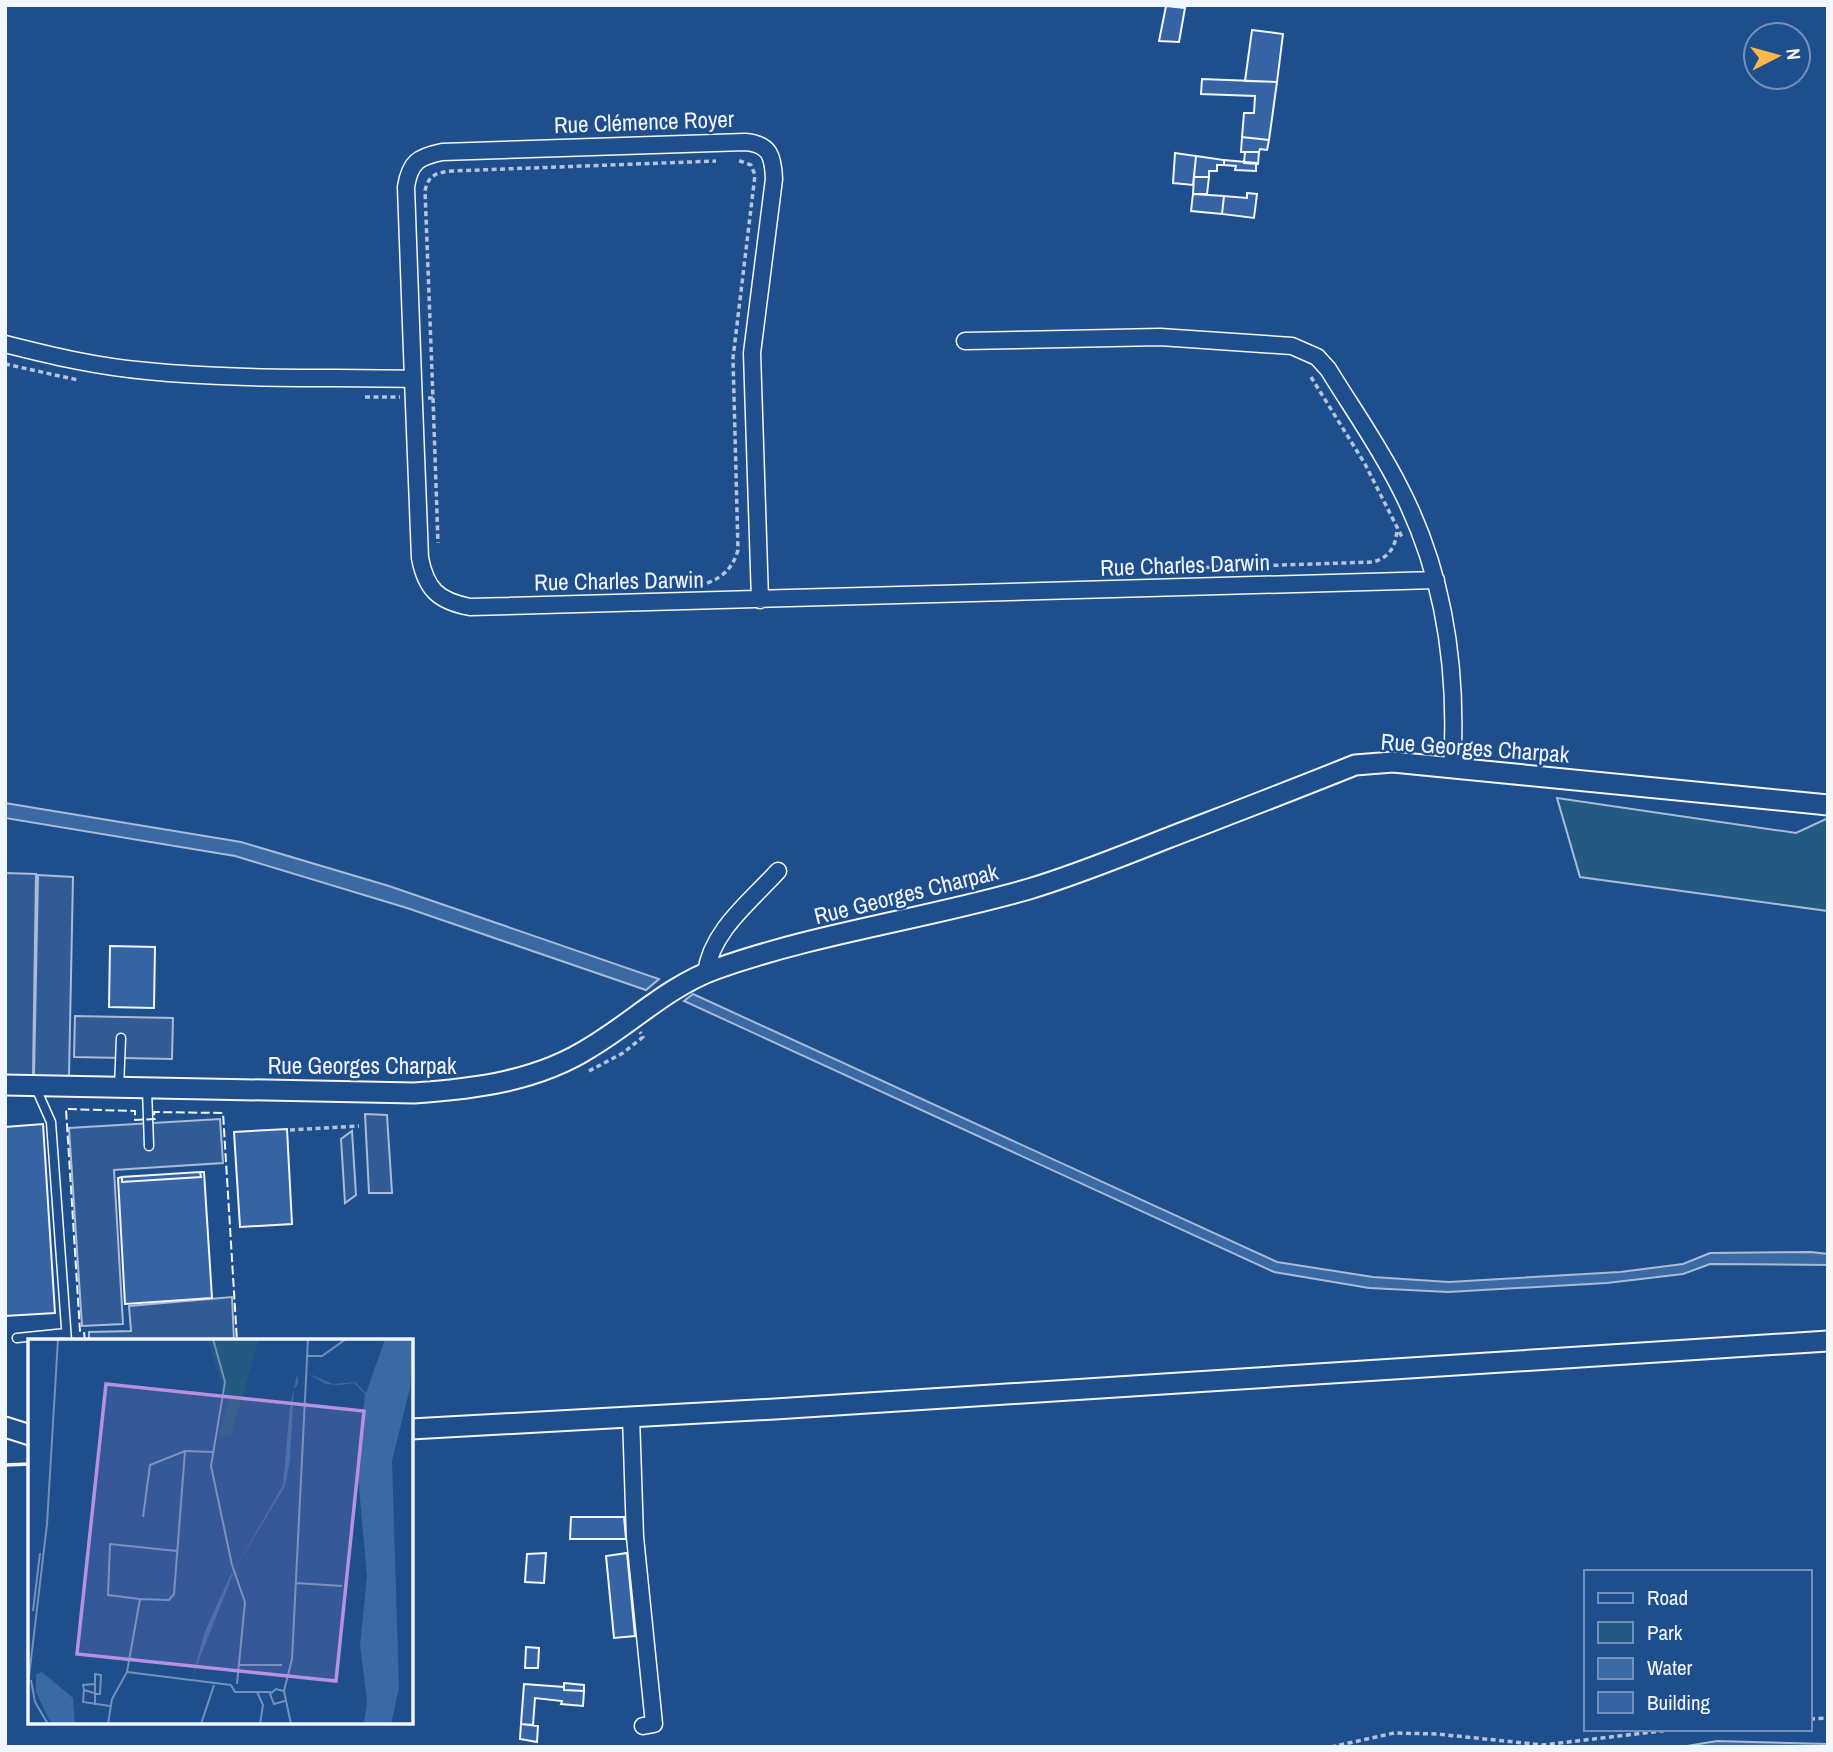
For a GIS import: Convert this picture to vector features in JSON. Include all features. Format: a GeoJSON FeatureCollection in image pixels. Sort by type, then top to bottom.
{"type":"FeatureCollection","features":[{"type":"Feature","properties":{"kind":"street","name":"Rue Clémence Royer"},"geometry":{"type":"LineString","coordinates":[[413,379],[406,187],[408,172],[415,162],[427,155],[442,152],[758,143],[767,150],[773,163],[774,178],[752,353],[761,600]]}},
{"type":"Feature","properties":{"kind":"street"},"geometry":{"type":"LineString","coordinates":[[965,341],[1160,337],[1292,346],[1317,357],[1328,369],[1400,489],[1436,580],[1445,616],[1454,690],[1452,768]]}},
{"type":"Feature","properties":{"kind":"street"},"geometry":{"type":"LineString","coordinates":[[5,344],[93,364],[148,372],[413,379]]}},
{"type":"Feature","properties":{"kind":"street","name":"Rue Charles Darwin"},"geometry":{"type":"LineString","coordinates":[[413,379],[420,558],[423,574],[430,587],[441,598],[470,607],[1436,580]]}},
{"type":"Feature","properties":{"kind":"street","name":"Rue Georges Charpak"},"geometry":{"type":"LineString","coordinates":[[5,1085],[414,1093],[466,1090],[512,1080],[562,1063],[633,1020],[683,982],[706,973],[775,950],[1029,889],[1097,866],[1355,765],[1393,762],[1828,805]]}},
{"type":"Feature","properties":{"kind":"street"},"geometry":{"type":"LineString","coordinates":[[706,973],[708,959],[722,933],[778,871]]}},
{"type":"Feature","properties":{"kind":"street"},"geometry":{"type":"LineString","coordinates":[[413,1429],[1828,1341]]}},
{"type":"Feature","properties":{"kind":"street"},"geometry":{"type":"LineString","coordinates":[[631,1416],[635,1538],[654,1724],[643,1726]]}},
{"type":"Feature","properties":{"kind":"street"},"geometry":{"type":"LineString","coordinates":[[7,1427],[28,1434]]}},
{"type":"Feature","properties":{"kind":"lane"},"geometry":{"type":"LineString","coordinates":[[119,1088],[121,1038]]}},
{"type":"Feature","properties":{"kind":"lane"},"geometry":{"type":"LineString","coordinates":[[17,1338],[67,1337],[51,1122],[35,1086]]}},
{"type":"Feature","properties":{"kind":"lane"},"geometry":{"type":"LineString","coordinates":[[147,1089],[149,1146]]}},
{"type":"Feature","properties":{"kind":"path"},"geometry":{"type":"LineString","coordinates":[[438,544],[425,191],[429,178],[435,173],[452,170],[746,162],[754,169],[755,175],[733,358],[738,550],[726,572],[707,583],[720,582]]}},
{"type":"Feature","properties":{"kind":"path"},"geometry":{"type":"LineString","coordinates":[[1292,346],[1365,464],[1405,545]]}},
{"type":"Feature","properties":{"kind":"path"},"geometry":{"type":"LineString","coordinates":[[5,364],[85,381]]}},
{"type":"Feature","properties":{"kind":"path"},"geometry":{"type":"LineString","coordinates":[[361,396],[433,398]]}},
{"type":"Feature","properties":{"kind":"path"},"geometry":{"type":"LineString","coordinates":[[1158,569],[1373,562],[1381,560],[1392,551],[1397,526]]}},
{"type":"Feature","properties":{"kind":"path"},"geometry":{"type":"LineString","coordinates":[[290,1130],[359,1126]]}},
{"type":"Feature","properties":{"kind":"path"},"geometry":{"type":"LineString","coordinates":[[1331,1747],[1394,1733],[1437,1734],[1543,1745],[1661,1731]]}},
{"type":"Feature","properties":{"kind":"green space"},"geometry":{"type":"Polygon","coordinates":[[[1557,798],[1796,833],[1828,818],[1828,911],[1580,877],[1557,798]]]}},
{"type":"Feature","properties":{"kind":"shaded area"},"geometry":{"type":"Polygon","coordinates":[[[5,873],[36,874],[33,1075],[5,1075],[5,873]]]}},
{"type":"Feature","properties":{"kind":"shaded area"},"geometry":{"type":"Polygon","coordinates":[[[38,875],[73,877],[69,1076],[34,1076],[38,875]]]}},
{"type":"Feature","properties":{"kind":"shaded area"},"geometry":{"type":"Polygon","coordinates":[[[75,1016],[173,1018],[172,1059],[74,1057],[75,1016]]]}},
{"type":"Feature","properties":{"kind":"shaded area"},"geometry":{"type":"Polygon","coordinates":[[[365,1114],[387,1115],[392,1193],[369,1193],[365,1114]]]}},
{"type":"Feature","properties":{"kind":"shaded area"},"geometry":{"type":"Polygon","coordinates":[[[220,1119],[223,1163],[114,1170],[123,1324],[82,1326],[69,1128],[220,1119]]]}},
{"type":"Feature","properties":{"kind":"shaded area"},"geometry":{"type":"Polygon","coordinates":[[[352,1131],[356,1195],[345,1203],[341,1139],[352,1131]]]}},
{"type":"Feature","properties":{"kind":"shaded area"},"geometry":{"type":"Polygon","coordinates":[[[232,1297],[234,1339],[89,1339],[89,1332],[131,1331],[129,1306],[232,1297]]]}},
{"type":"Feature","properties":{"kind":"water"},"geometry":{"type":"Polygon","coordinates":[[[5,803],[241,842],[389,886],[659,979],[646,990],[407,908],[235,856],[5,818],[5,803]]]}},
{"type":"Feature","properties":{"kind":"water"},"geometry":{"type":"Polygon","coordinates":[[[693,994],[1277,1262],[1373,1277],[1449,1282],[1620,1272],[1683,1264],[1710,1253],[1811,1252],[1828,1254],[1828,1265],[1710,1264],[1683,1274],[1607,1283],[1448,1292],[1369,1288],[1274,1272],[684,1001],[693,994]]]}},
{"type":"Feature","properties":{"kind":"water"},"geometry":{"type":"Polygon","coordinates":[[[1717,1741],[1828,1744],[1828,1747],[1681,1747],[1717,1741]]]}},
{"type":"Feature","properties":{"kind":"building"},"geometry":{"type":"Polygon","coordinates":[[[1166,6],[1185,8],[1179,42],[1159,41],[1166,6]]]}},
{"type":"Feature","properties":{"kind":"building"},"geometry":{"type":"Polygon","coordinates":[[[1252,30],[1283,34],[1277,82],[1245,81],[1252,30]]]}},
{"type":"Feature","properties":{"kind":"building"},"geometry":{"type":"Polygon","coordinates":[[[1202,79],[1277,82],[1269,140],[1242,137],[1244,113],[1254,113],[1255,96],[1201,94],[1202,79]]]}},
{"type":"Feature","properties":{"kind":"building"},"geometry":{"type":"Polygon","coordinates":[[[1242,137],[1269,140],[1267,150],[1241,152],[1242,137]]]}},
{"type":"Feature","properties":{"kind":"building"},"geometry":{"type":"Polygon","coordinates":[[[1245,152],[1259,152],[1258,164],[1244,163],[1245,152]]]}},
{"type":"Feature","properties":{"kind":"building"},"geometry":{"type":"Polygon","coordinates":[[[1175,153],[1196,156],[1193,185],[1173,183],[1175,153]]]}},
{"type":"Feature","properties":{"kind":"building"},"geometry":{"type":"Polygon","coordinates":[[[1196,156],[1224,160],[1224,165],[1217,165],[1217,171],[1209,171],[1209,177],[1194,177],[1196,156]]]}},
{"type":"Feature","properties":{"kind":"building"},"geometry":{"type":"Polygon","coordinates":[[[1224,160],[1256,163],[1256,171],[1235,170],[1236,166],[1224,165],[1224,160]]]}},
{"type":"Feature","properties":{"kind":"building"},"geometry":{"type":"Polygon","coordinates":[[[1194,177],[1209,177],[1207,194],[1193,194],[1194,177]]]}},
{"type":"Feature","properties":{"kind":"building"},"geometry":{"type":"Polygon","coordinates":[[[1247,193],[1257,194],[1254,218],[1222,214],[1224,196],[1247,198],[1247,193]]]}},
{"type":"Feature","properties":{"kind":"building"},"geometry":{"type":"Polygon","coordinates":[[[1193,194],[1224,196],[1222,214],[1191,211],[1193,194]]]}},
{"type":"Feature","properties":{"kind":"building"},"geometry":{"type":"Polygon","coordinates":[[[110,946],[155,947],[154,1008],[109,1007],[110,946]]]}},
{"type":"Feature","properties":{"kind":"building"},"geometry":{"type":"Polygon","coordinates":[[[43,1124],[55,1313],[5,1316],[5,1127],[43,1124]]]}},
{"type":"Feature","properties":{"kind":"building"},"geometry":{"type":"Polygon","coordinates":[[[287,1129],[292,1224],[240,1227],[234,1132],[287,1129]]]}},
{"type":"Feature","properties":{"kind":"building"},"geometry":{"type":"Polygon","coordinates":[[[200,1172],[204,1172],[212,1298],[125,1304],[118,1178],[122,1177],[122,1182],[201,1177],[200,1172]]]}},
{"type":"Feature","properties":{"kind":"building"},"geometry":{"type":"Polygon","coordinates":[[[200,1172],[201,1177],[122,1182],[122,1177],[200,1172]]]}},
{"type":"Feature","properties":{"kind":"building"},"geometry":{"type":"Polygon","coordinates":[[[571,1517],[624,1517],[626,1539],[570,1539],[571,1517]]]}},
{"type":"Feature","properties":{"kind":"building"},"geometry":{"type":"Polygon","coordinates":[[[546,1553],[544,1583],[525,1582],[527,1554],[546,1553]]]}},
{"type":"Feature","properties":{"kind":"building"},"geometry":{"type":"Polygon","coordinates":[[[627,1553],[635,1636],[614,1638],[606,1556],[627,1553]]]}},
{"type":"Feature","properties":{"kind":"building"},"geometry":{"type":"Polygon","coordinates":[[[526,1647],[539,1648],[538,1668],[525,1668],[526,1647]]]}},
{"type":"Feature","properties":{"kind":"building"},"geometry":{"type":"Polygon","coordinates":[[[564,1683],[584,1685],[584,1691],[564,1690],[564,1683]]]}},
{"type":"Feature","properties":{"kind":"building"},"geometry":{"type":"Polygon","coordinates":[[[524,1684],[584,1691],[583,1706],[535,1698],[533,1725],[521,1724],[524,1684]]]}},
{"type":"Feature","properties":{"kind":"building"},"geometry":{"type":"Polygon","coordinates":[[[521,1724],[538,1726],[537,1742],[520,1739],[521,1724]]]}},
{"type":"Feature","properties":{"kind":"fence"},"geometry":{"type":"LineString","coordinates":[[85,1339],[84,1332],[80,1331],[66,1109],[135,1111],[135,1120],[155,1119],[154,1112],[223,1113],[237,1339]]}},
{"type":"Feature","properties":{"kind":"wall"},"geometry":{"type":"LineString","coordinates":[[5,1465],[28,1464]]}}]}
